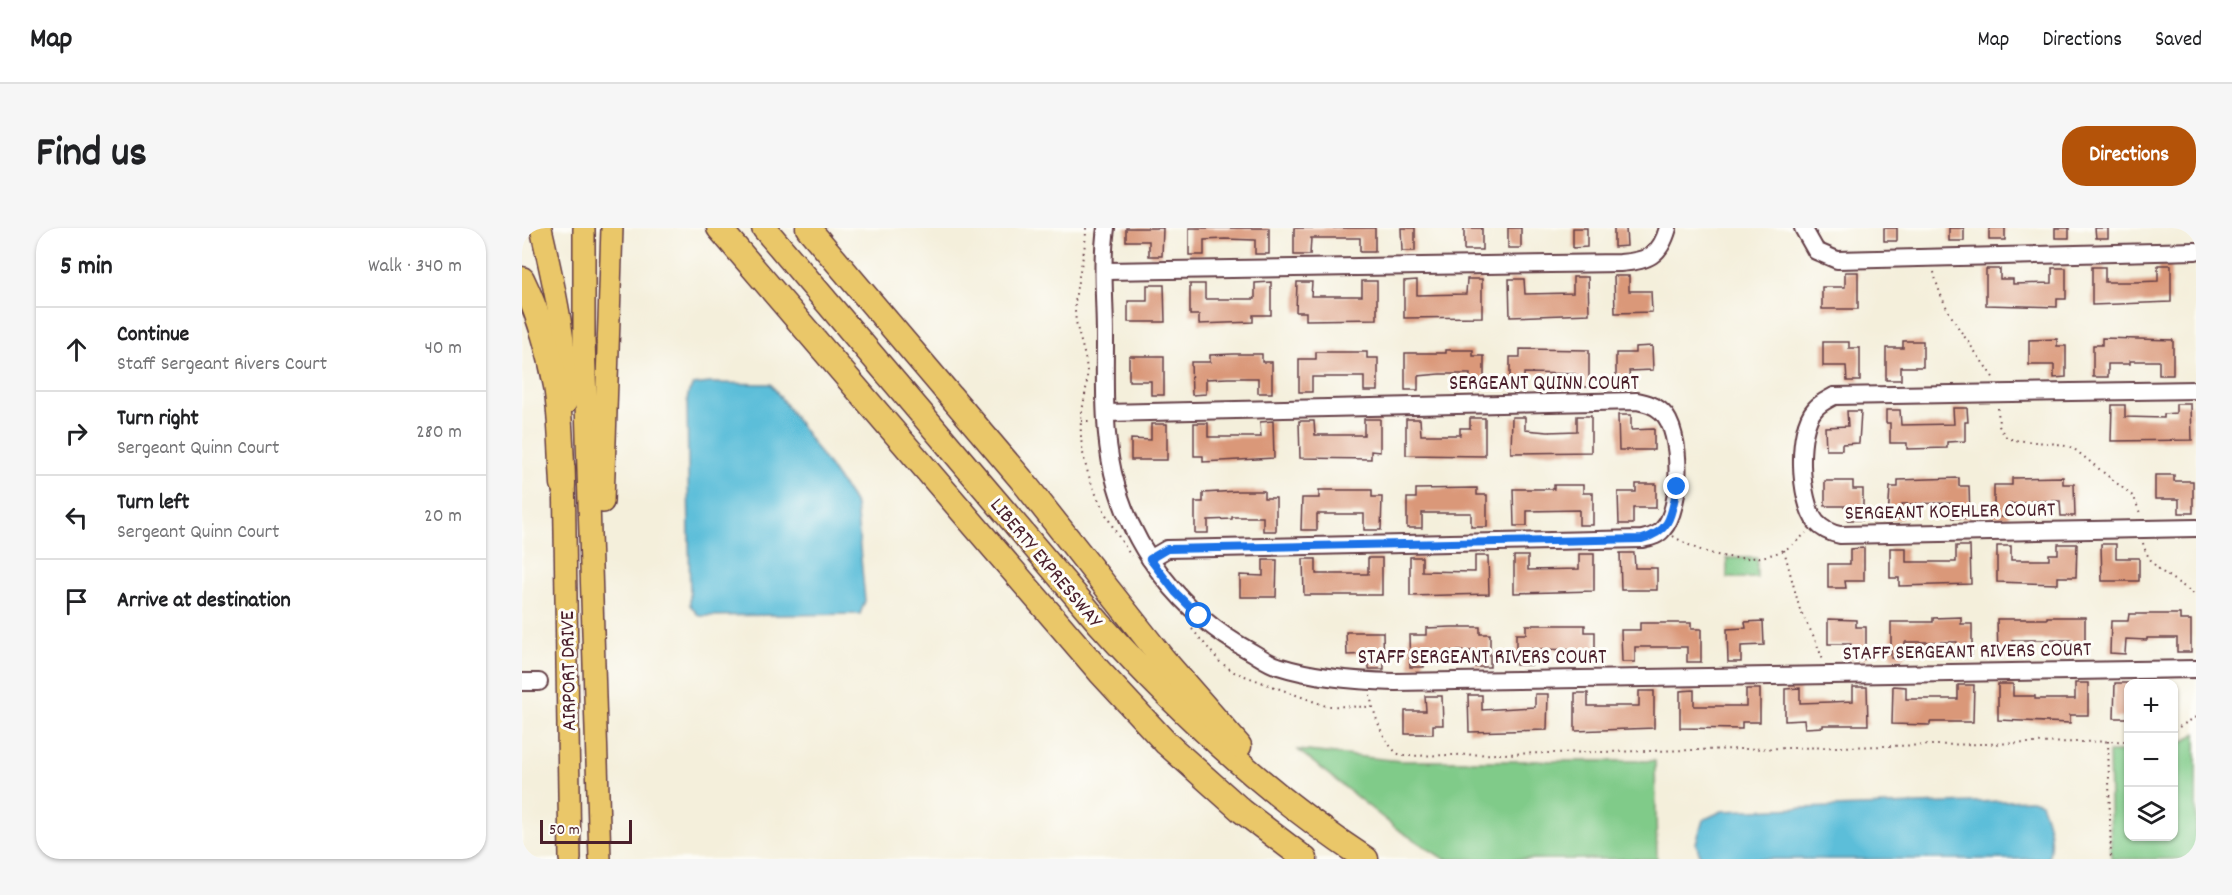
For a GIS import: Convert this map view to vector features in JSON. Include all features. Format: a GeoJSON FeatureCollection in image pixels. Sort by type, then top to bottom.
{"type":"FeatureCollection","features":[{"type":"Feature","properties":{"kind":"highway","name":"LIBERTY EXPRESSWAY"},"geometry":{"type":"LineString","coordinates":[[719,228],[1100,672],[1166,743],[1242,811],[1305,859]]}},
{"type":"Feature","properties":{"kind":"highway","name":"LIBERTY EXPRESSWAY"},"geometry":{"type":"LineString","coordinates":[[764,228],[1099,623],[1156,686],[1262,783],[1328,834],[1366,859]]}},
{"type":"Feature","properties":{"kind":"highway"},"geometry":{"type":"LineString","coordinates":[[808,228],[1021,479],[1163,659],[1241,748],[1328,834]]}},
{"type":"Feature","properties":{"kind":"highway"},"geometry":{"type":"LineString","coordinates":[[522,279],[532,300],[547,345],[556,387],[563,484]]}},
{"type":"Feature","properties":{"kind":"main road","name":"AIRPORT DRIVE"},"geometry":{"type":"LineString","coordinates":[[541,228],[560,315],[566,355],[563,484],[570,859]]}},
{"type":"Feature","properties":{"kind":"main road"},"geometry":{"type":"LineString","coordinates":[[584,228],[585,351],[600,859]]}},
{"type":"Feature","properties":{"kind":"main road"},"geometry":{"type":"LineString","coordinates":[[596,673],[612,228]]}},
{"type":"Feature","properties":{"kind":"street","name":"STAFF SERGEANT RIVERS COURT"},"geometry":{"type":"LineString","coordinates":[[1106,228],[1106,413],[1113,473],[1123,505],[1133,530],[1150,559],[1176,593],[1199,616],[1229,639],[1275,665],[1305,674],[1370,682],[2196,669]]}},
{"type":"Feature","properties":{"kind":"street"},"geometry":{"type":"LineString","coordinates":[[1105,271],[1620,263],[1650,258],[1664,244],[1668,228]]}},
{"type":"Feature","properties":{"kind":"street"},"geometry":{"type":"LineString","coordinates":[[1803,228],[1816,252],[1837,260],[2196,251]]}},
{"type":"Feature","properties":{"kind":"street","name":"SERGEANT KOEHLER COURT"},"geometry":{"type":"LineString","coordinates":[[2196,390],[1834,396],[1814,410],[1808,422],[1802,453],[1807,502],[1817,523],[1828,532],[1840,535],[2196,528]]}},
{"type":"Feature","properties":{"kind":"street","name":"SERGEANT QUINN COURT"},"geometry":{"type":"LineString","coordinates":[[1106,413],[1637,401],[1653,405],[1664,413],[1672,429],[1677,462],[1677,487],[1673,508],[1664,529]]}},
{"type":"Feature","properties":{"kind":"street"},"geometry":{"type":"LineString","coordinates":[[1150,559],[1167,549],[1642,539],[1656,535],[1664,529]]}},
{"type":"Feature","properties":{"kind":"path"},"geometry":{"type":"LineString","coordinates":[[1086,228],[1086,244],[1075,308],[1088,378],[1081,421],[1084,456],[1105,516],[1131,556]]}},
{"type":"Feature","properties":{"kind":"path"},"geometry":{"type":"LineString","coordinates":[[1933,257],[1936,284],[1955,324],[1998,386]]}},
{"type":"Feature","properties":{"kind":"path"},"geometry":{"type":"LineString","coordinates":[[1998,399],[1999,426],[2005,436],[2013,440],[2058,444],[2073,448],[2134,497],[2141,516],[2145,550],[2150,561],[2159,571],[2177,581],[2196,597]]}},
{"type":"Feature","properties":{"kind":"path"},"geometry":{"type":"LineString","coordinates":[[1664,529],[1688,546],[1717,556],[1758,557],[1784,550],[1817,523]]}},
{"type":"Feature","properties":{"kind":"path"},"geometry":{"type":"LineString","coordinates":[[1784,550],[1800,610],[1823,659],[1823,675]]}},
{"type":"Feature","properties":{"kind":"path"},"geometry":{"type":"LineString","coordinates":[[1190,627],[1220,662],[1234,672],[1326,706],[1372,707]]}},
{"type":"Feature","properties":{"kind":"path"},"geometry":{"type":"LineString","coordinates":[[1370,682],[1372,707],[1394,752],[1404,756],[2124,741]]}},
{"type":"Feature","properties":{"kind":"path"},"geometry":{"type":"LineString","coordinates":[[2178,728],[2196,717]]}},
{"type":"Feature","properties":{"kind":"path"},"geometry":{"type":"LineString","coordinates":[[2109,741],[2111,859]]}},
{"type":"Feature","properties":{"kind":"green space"},"geometry":{"type":"Polygon","coordinates":[[[1727,558],[1757,558],[1757,578],[1727,578],[1727,558]]]}},
{"type":"Feature","properties":{"kind":"green space"},"geometry":{"type":"Polygon","coordinates":[[[2196,733],[2196,859],[2111,859],[2109,752],[2124,752],[2124,841],[2178,841],[2178,746],[2196,733]]]}},
{"type":"Feature","properties":{"kind":"green space"},"geometry":{"type":"Polygon","coordinates":[[[1298,750],[1401,761],[1655,761],[1657,859],[1444,859],[1397,829],[1298,750]]]}},
{"type":"Feature","properties":{"kind":"water"},"geometry":{"type":"Polygon","coordinates":[[[771,384],[850,496],[856,506],[865,601],[860,614],[699,616],[690,605],[687,400],[693,385],[771,384]]]}},
{"type":"Feature","properties":{"kind":"water"},"geometry":{"type":"Polygon","coordinates":[[[2032,800],[2041,803],[2048,824],[2050,852],[2048,859],[1701,859],[1696,843],[1703,820],[1722,811],[2032,800]]]}},
{"type":"Feature","properties":{"kind":"building"},"geometry":{"type":"Polygon","coordinates":[[[1126,228],[1163,228],[1162,256],[1149,256],[1149,241],[1126,241],[1126,228]]]}},
{"type":"Feature","properties":{"kind":"building"},"geometry":{"type":"Polygon","coordinates":[[[1189,228],[1269,228],[1269,254],[1255,254],[1255,240],[1225,239],[1204,240],[1204,255],[1189,255],[1189,228]]]}},
{"type":"Feature","properties":{"kind":"building"},"geometry":{"type":"Polygon","coordinates":[[[1294,228],[1375,228],[1375,252],[1360,252],[1360,238],[1311,238],[1310,255],[1294,255],[1294,228]]]}},
{"type":"Feature","properties":{"kind":"building"},"geometry":{"type":"Polygon","coordinates":[[[1401,228],[1415,228],[1415,251],[1402,251],[1401,228]]]}},
{"type":"Feature","properties":{"kind":"building"},"geometry":{"type":"Polygon","coordinates":[[[1464,228],[1482,228],[1482,250],[1464,250],[1464,228]]]}},
{"type":"Feature","properties":{"kind":"building"},"geometry":{"type":"Polygon","coordinates":[[[1508,228],[1521,228],[1521,248],[1508,248],[1508,228]]]}},
{"type":"Feature","properties":{"kind":"building"},"geometry":{"type":"Polygon","coordinates":[[[1573,228],[1587,228],[1587,247],[1573,248],[1573,228]]]}},
{"type":"Feature","properties":{"kind":"building"},"geometry":{"type":"Polygon","coordinates":[[[1614,228],[1626,228],[1627,246],[1614,247],[1614,228]]]}},
{"type":"Feature","properties":{"kind":"building"},"geometry":{"type":"Polygon","coordinates":[[[1884,228],[1897,228],[1897,241],[1884,241],[1884,228]]]}},
{"type":"Feature","properties":{"kind":"building"},"geometry":{"type":"Polygon","coordinates":[[[1949,228],[1964,228],[1964,241],[1949,241],[1949,228]]]}},
{"type":"Feature","properties":{"kind":"building"},"geometry":{"type":"Polygon","coordinates":[[[1989,228],[2005,228],[2005,240],[1989,240],[1989,228]]]}},
{"type":"Feature","properties":{"kind":"building"},"geometry":{"type":"Polygon","coordinates":[[[2055,228],[2069,228],[2069,238],[2055,238],[2055,228]]]}},
{"type":"Feature","properties":{"kind":"building"},"geometry":{"type":"Polygon","coordinates":[[[2095,228],[2108,228],[2108,238],[2096,238],[2095,228]]]}},
{"type":"Feature","properties":{"kind":"building"},"geometry":{"type":"Polygon","coordinates":[[[2158,265],[2171,265],[2171,302],[2092,305],[2092,267],[2105,267],[2105,282],[2135,282],[2158,281],[2158,265]]]}},
{"type":"Feature","properties":{"kind":"building"},"geometry":{"type":"Polygon","coordinates":[[[2052,268],[2066,268],[2066,299],[2057,299],[2057,307],[1986,305],[1986,269],[2000,269],[2000,279],[2013,279],[2013,284],[2052,283],[2052,268]]]}},
{"type":"Feature","properties":{"kind":"building"},"geometry":{"type":"Polygon","coordinates":[[[1845,272],[1858,272],[1858,309],[1822,309],[1822,287],[1845,287],[1845,272]]]}},
{"type":"Feature","properties":{"kind":"building"},"geometry":{"type":"Polygon","coordinates":[[[1614,276],[1629,276],[1629,291],[1651,291],[1652,312],[1615,313],[1614,276]]]}},
{"type":"Feature","properties":{"kind":"building"},"geometry":{"type":"Polygon","coordinates":[[[1573,277],[1588,277],[1589,314],[1510,317],[1509,279],[1524,279],[1525,294],[1573,293],[1573,277]]]}},
{"type":"Feature","properties":{"kind":"building"},"geometry":{"type":"Polygon","coordinates":[[[1467,279],[1482,279],[1482,317],[1404,318],[1404,281],[1417,280],[1417,295],[1466,294],[1467,279]]]}},
{"type":"Feature","properties":{"kind":"building"},"geometry":{"type":"Polygon","coordinates":[[[1362,281],[1377,281],[1377,319],[1306,320],[1306,312],[1296,312],[1297,282],[1312,282],[1311,296],[1362,296],[1362,281]]]}},
{"type":"Feature","properties":{"kind":"building"},"geometry":{"type":"Polygon","coordinates":[[[1271,282],[1271,315],[1253,315],[1253,322],[1199,324],[1199,315],[1190,315],[1190,284],[1205,284],[1205,299],[1255,299],[1255,283],[1271,282]]]}},
{"type":"Feature","properties":{"kind":"building"},"geometry":{"type":"Polygon","coordinates":[[[1147,285],[1164,285],[1165,322],[1128,322],[1128,301],[1147,301],[1147,285]]]}},
{"type":"Feature","properties":{"kind":"building"},"geometry":{"type":"Polygon","coordinates":[[[2102,338],[2173,340],[2173,375],[2159,375],[2159,361],[2130,361],[2130,364],[2108,364],[2108,377],[2093,377],[2093,345],[2102,345],[2102,338]]]}},
{"type":"Feature","properties":{"kind":"building"},"geometry":{"type":"Polygon","coordinates":[[[2057,339],[2057,346],[2066,346],[2066,377],[2054,378],[2054,365],[2029,365],[2029,340],[2057,339]]]}},
{"type":"Feature","properties":{"kind":"building"},"geometry":{"type":"Polygon","coordinates":[[[1903,341],[1923,341],[1923,367],[1901,367],[1901,380],[1886,380],[1886,348],[1903,348],[1903,341]]]}},
{"type":"Feature","properties":{"kind":"building"},"geometry":{"type":"Polygon","coordinates":[[[1823,342],[1849,342],[1849,348],[1860,348],[1860,381],[1847,381],[1846,366],[1823,366],[1823,342]]]}},
{"type":"Feature","properties":{"kind":"building"},"geometry":{"type":"Polygon","coordinates":[[[1652,346],[1653,370],[1629,371],[1630,386],[1616,386],[1616,353],[1635,353],[1635,347],[1652,346]]]}},
{"type":"Feature","properties":{"kind":"building"},"geometry":{"type":"Polygon","coordinates":[[[1520,349],[1589,350],[1589,387],[1575,387],[1575,374],[1524,373],[1524,389],[1510,389],[1510,357],[1520,357],[1520,349]]]}},
{"type":"Feature","properties":{"kind":"building"},"geometry":{"type":"Polygon","coordinates":[[[1446,350],[1473,350],[1473,356],[1484,356],[1484,389],[1470,389],[1470,374],[1440,374],[1418,376],[1418,390],[1405,390],[1405,353],[1446,353],[1446,350]]]}},
{"type":"Feature","properties":{"kind":"building"},"geometry":{"type":"Polygon","coordinates":[[[1316,352],[1367,352],[1367,358],[1378,358],[1378,391],[1364,391],[1364,377],[1312,377],[1312,392],[1299,392],[1299,359],[1316,359],[1316,352]]]}},
{"type":"Feature","properties":{"kind":"building"},"geometry":{"type":"Polygon","coordinates":[[[1262,354],[1262,362],[1272,362],[1272,393],[1258,393],[1258,378],[1228,378],[1206,379],[1206,394],[1192,395],[1191,362],[1210,362],[1210,355],[1262,354]]]}},
{"type":"Feature","properties":{"kind":"building"},"geometry":{"type":"Polygon","coordinates":[[[1129,356],[1164,356],[1164,395],[1151,395],[1151,381],[1129,381],[1129,356]]]}},
{"type":"Feature","properties":{"kind":"building"},"geometry":{"type":"Polygon","coordinates":[[[2176,404],[2191,404],[2192,440],[2111,441],[2112,405],[2125,405],[2125,417],[2164,418],[2164,414],[2176,413],[2176,404]]]}},
{"type":"Feature","properties":{"kind":"building"},"geometry":{"type":"Polygon","coordinates":[[[1953,408],[1967,408],[1968,422],[1965,422],[1965,441],[1947,442],[1947,448],[1907,449],[1907,443],[1890,443],[1890,423],[1886,423],[1886,410],[1900,410],[1901,425],[1954,424],[1953,408]]]}},
{"type":"Feature","properties":{"kind":"building"},"geometry":{"type":"Polygon","coordinates":[[[1847,411],[1861,411],[1859,443],[1842,444],[1842,450],[1826,450],[1825,427],[1848,426],[1847,411]]]}},
{"type":"Feature","properties":{"kind":"building"},"geometry":{"type":"Polygon","coordinates":[[[1618,415],[1631,415],[1631,430],[1654,429],[1654,450],[1619,450],[1618,415]]]}},
{"type":"Feature","properties":{"kind":"building"},"geometry":{"type":"Polygon","coordinates":[[[1577,416],[1591,416],[1591,452],[1511,453],[1512,417],[1525,417],[1525,430],[1548,432],[1577,431],[1577,416]]]}},
{"type":"Feature","properties":{"kind":"building"},"geometry":{"type":"Polygon","coordinates":[[[1470,418],[1485,418],[1485,456],[1406,455],[1406,419],[1420,419],[1421,435],[1460,435],[1460,428],[1470,428],[1470,418]]]}},
{"type":"Feature","properties":{"kind":"building"},"geometry":{"type":"Polygon","coordinates":[[[1364,419],[1380,419],[1380,452],[1371,451],[1371,459],[1300,458],[1299,421],[1314,421],[1315,435],[1364,435],[1364,419]]]}},
{"type":"Feature","properties":{"kind":"building"},"geometry":{"type":"Polygon","coordinates":[[[1273,421],[1274,458],[1203,462],[1203,456],[1194,456],[1194,423],[1208,423],[1208,437],[1261,437],[1260,422],[1273,421]]]}},
{"type":"Feature","properties":{"kind":"building"},"geometry":{"type":"Polygon","coordinates":[[[1151,424],[1167,424],[1167,460],[1131,460],[1131,439],[1151,440],[1151,424]]]}},
{"type":"Feature","properties":{"kind":"building"},"geometry":{"type":"Polygon","coordinates":[[[2155,475],[2174,475],[2174,481],[2193,481],[2193,513],[2179,513],[2179,499],[2155,499],[2155,475]]]}},
{"type":"Feature","properties":{"kind":"building"},"geometry":{"type":"Polygon","coordinates":[[[2063,477],[2063,484],[2074,484],[2075,516],[2061,516],[2060,501],[2031,501],[2031,503],[2009,504],[2009,517],[1994,517],[1994,485],[2012,485],[2012,478],[2063,477]]]}},
{"type":"Feature","properties":{"kind":"building"},"geometry":{"type":"Polygon","coordinates":[[[1959,478],[1959,486],[1969,486],[1970,518],[1953,518],[1952,503],[1902,504],[1902,519],[1888,519],[1890,487],[1898,487],[1898,480],[1959,478]]]}},
{"type":"Feature","properties":{"kind":"building"},"geometry":{"type":"Polygon","coordinates":[[[1825,481],[1853,481],[1853,489],[1863,489],[1863,520],[1847,520],[1848,506],[1825,506],[1825,481]]]}},
{"type":"Feature","properties":{"kind":"building"},"geometry":{"type":"Polygon","coordinates":[[[1636,484],[1656,484],[1656,508],[1633,508],[1633,524],[1619,524],[1618,492],[1636,492],[1636,484]]]}},
{"type":"Feature","properties":{"kind":"building"},"geometry":{"type":"Polygon","coordinates":[[[1554,485],[1583,485],[1583,493],[1593,493],[1593,525],[1579,525],[1579,510],[1527,511],[1527,526],[1514,526],[1513,489],[1554,489],[1554,485]]]}},
{"type":"Feature","properties":{"kind":"building"},"geometry":{"type":"Polygon","coordinates":[[[1477,488],[1477,495],[1487,495],[1487,527],[1471,527],[1471,513],[1422,513],[1422,528],[1407,528],[1407,498],[1416,498],[1416,489],[1477,488]]]}},
{"type":"Feature","properties":{"kind":"building"},"geometry":{"type":"Polygon","coordinates":[[[1319,490],[1372,490],[1372,497],[1382,497],[1381,530],[1364,530],[1364,514],[1317,514],[1317,530],[1301,530],[1302,498],[1319,498],[1319,490]]]}},
{"type":"Feature","properties":{"kind":"building"},"geometry":{"type":"Polygon","coordinates":[[[1264,491],[1264,498],[1276,498],[1276,531],[1263,531],[1263,517],[1232,517],[1232,519],[1208,520],[1208,533],[1195,533],[1195,502],[1203,502],[1203,493],[1264,491]]]}},
{"type":"Feature","properties":{"kind":"building"},"geometry":{"type":"Polygon","coordinates":[[[2058,544],[2077,544],[2076,577],[2058,577],[2058,584],[1997,582],[1997,546],[2011,546],[2011,560],[2049,560],[2049,554],[2058,554],[2058,544]]]}},
{"type":"Feature","properties":{"kind":"building"},"geometry":{"type":"Polygon","coordinates":[[[2101,544],[2116,544],[2116,558],[2139,558],[2139,581],[2102,581],[2101,544]]]}},
{"type":"Feature","properties":{"kind":"building"},"geometry":{"type":"Polygon","coordinates":[[[1956,546],[1970,546],[1971,584],[1899,586],[1899,578],[1890,578],[1890,548],[1906,548],[1906,562],[1956,562],[1956,546]]]}},
{"type":"Feature","properties":{"kind":"building"},"geometry":{"type":"Polygon","coordinates":[[[1864,548],[1864,581],[1845,581],[1846,588],[1828,588],[1828,564],[1850,564],[1850,549],[1864,548]]]}},
{"type":"Feature","properties":{"kind":"building"},"geometry":{"type":"Polygon","coordinates":[[[1620,553],[1634,553],[1635,568],[1657,568],[1657,590],[1621,590],[1620,553]]]}},
{"type":"Feature","properties":{"kind":"building"},"geometry":{"type":"Polygon","coordinates":[[[1579,554],[1594,554],[1594,591],[1514,593],[1514,556],[1528,556],[1528,570],[1579,569],[1579,554]]]}},
{"type":"Feature","properties":{"kind":"building"},"geometry":{"type":"Polygon","coordinates":[[[1475,556],[1488,556],[1489,594],[1410,596],[1410,557],[1422,557],[1422,571],[1475,572],[1475,556]]]}},
{"type":"Feature","properties":{"kind":"building"},"geometry":{"type":"Polygon","coordinates":[[[1368,558],[1382,558],[1382,595],[1304,595],[1303,559],[1316,559],[1316,574],[1368,574],[1368,558]]]}},
{"type":"Feature","properties":{"kind":"building"},"geometry":{"type":"Polygon","coordinates":[[[1263,560],[1277,560],[1276,597],[1240,597],[1240,575],[1263,576],[1263,560]]]}},
{"type":"Feature","properties":{"kind":"building"},"geometry":{"type":"Polygon","coordinates":[[[2129,614],[2180,614],[2180,620],[2191,620],[2191,652],[2177,652],[2177,638],[2147,638],[2147,640],[2126,639],[2125,654],[2110,653],[2111,621],[2128,621],[2129,614]]]}},
{"type":"Feature","properties":{"kind":"building"},"geometry":{"type":"Polygon","coordinates":[[[1961,617],[1961,624],[1972,624],[1972,656],[1958,656],[1957,642],[1905,642],[1905,658],[1891,658],[1891,622],[1933,622],[1933,618],[1961,617]]]}},
{"type":"Feature","properties":{"kind":"building"},"geometry":{"type":"Polygon","coordinates":[[[2047,617],[2085,617],[2085,654],[2071,654],[2071,640],[2012,640],[2012,655],[1998,655],[1997,619],[2047,619],[2047,617]]]}},
{"type":"Feature","properties":{"kind":"building"},"geometry":{"type":"Polygon","coordinates":[[[1828,619],[1856,620],[1856,627],[1866,627],[1866,659],[1851,659],[1851,644],[1828,644],[1828,619]]]}},
{"type":"Feature","properties":{"kind":"building"},"geometry":{"type":"Polygon","coordinates":[[[1763,621],[1764,645],[1741,646],[1741,662],[1728,662],[1727,629],[1746,628],[1745,622],[1763,621]]]}},
{"type":"Feature","properties":{"kind":"building"},"geometry":{"type":"Polygon","coordinates":[[[1640,623],[1691,623],[1691,629],[1701,629],[1701,662],[1687,662],[1687,647],[1635,647],[1635,662],[1622,662],[1621,630],[1640,630],[1640,623]]]}},
{"type":"Feature","properties":{"kind":"building"},"geometry":{"type":"Polygon","coordinates":[[[1526,625],[1585,625],[1585,632],[1595,632],[1595,664],[1582,664],[1582,650],[1531,649],[1531,665],[1516,665],[1516,634],[1526,634],[1526,625]]]}},
{"type":"Feature","properties":{"kind":"building"},"geometry":{"type":"Polygon","coordinates":[[[1480,627],[1480,634],[1490,634],[1490,667],[1474,667],[1474,651],[1447,651],[1447,654],[1424,655],[1424,667],[1410,667],[1409,635],[1426,635],[1426,628],[1480,627]]]}},
{"type":"Feature","properties":{"kind":"building"},"geometry":{"type":"Polygon","coordinates":[[[1346,632],[1383,632],[1384,669],[1369,669],[1369,654],[1347,655],[1346,632]]]}},
{"type":"Feature","properties":{"kind":"building"},"geometry":{"type":"Polygon","coordinates":[[[2075,683],[2088,683],[2088,715],[2070,715],[2070,723],[1998,720],[1998,684],[2013,684],[2013,696],[2035,696],[2035,699],[2075,699],[2075,683]]]}},
{"type":"Feature","properties":{"kind":"building"},"geometry":{"type":"Polygon","coordinates":[[[2115,683],[2124,683],[2124,718],[2114,718],[2115,683]]]}},
{"type":"Feature","properties":{"kind":"building"},"geometry":{"type":"Polygon","coordinates":[[[1958,685],[1974,685],[1973,722],[1930,722],[1930,725],[1892,724],[1893,686],[1906,687],[1906,699],[1958,699],[1958,685]]]}},
{"type":"Feature","properties":{"kind":"building"},"geometry":{"type":"Polygon","coordinates":[[[1853,687],[1867,687],[1868,725],[1823,725],[1823,727],[1805,728],[1804,720],[1785,721],[1785,689],[1800,688],[1800,703],[1853,701],[1853,687]]]}},
{"type":"Feature","properties":{"kind":"building"},"geometry":{"type":"Polygon","coordinates":[[[1746,689],[1760,689],[1760,722],[1742,722],[1742,729],[1680,728],[1680,691],[1694,690],[1694,706],[1746,706],[1746,689]]]}},
{"type":"Feature","properties":{"kind":"building"},"geometry":{"type":"Polygon","coordinates":[[[1639,691],[1654,691],[1654,728],[1575,731],[1575,693],[1588,693],[1588,706],[1639,706],[1639,691]]]}},
{"type":"Feature","properties":{"kind":"building"},"geometry":{"type":"Polygon","coordinates":[[[1535,694],[1548,694],[1547,730],[1469,732],[1468,695],[1482,695],[1482,710],[1535,707],[1535,694]]]}},
{"type":"Feature","properties":{"kind":"building"},"geometry":{"type":"Polygon","coordinates":[[[1425,696],[1442,696],[1443,725],[1433,725],[1433,734],[1405,734],[1405,711],[1426,711],[1425,696]]]}},
{"type":"Feature","properties":{"kind":"route"},"geometry":{"type":"LineString","coordinates":[[1199,616],[1176,593],[1150,559],[1167,549],[1642,539],[1656,535],[1664,529],[1673,508],[1677,487]]}}]}
